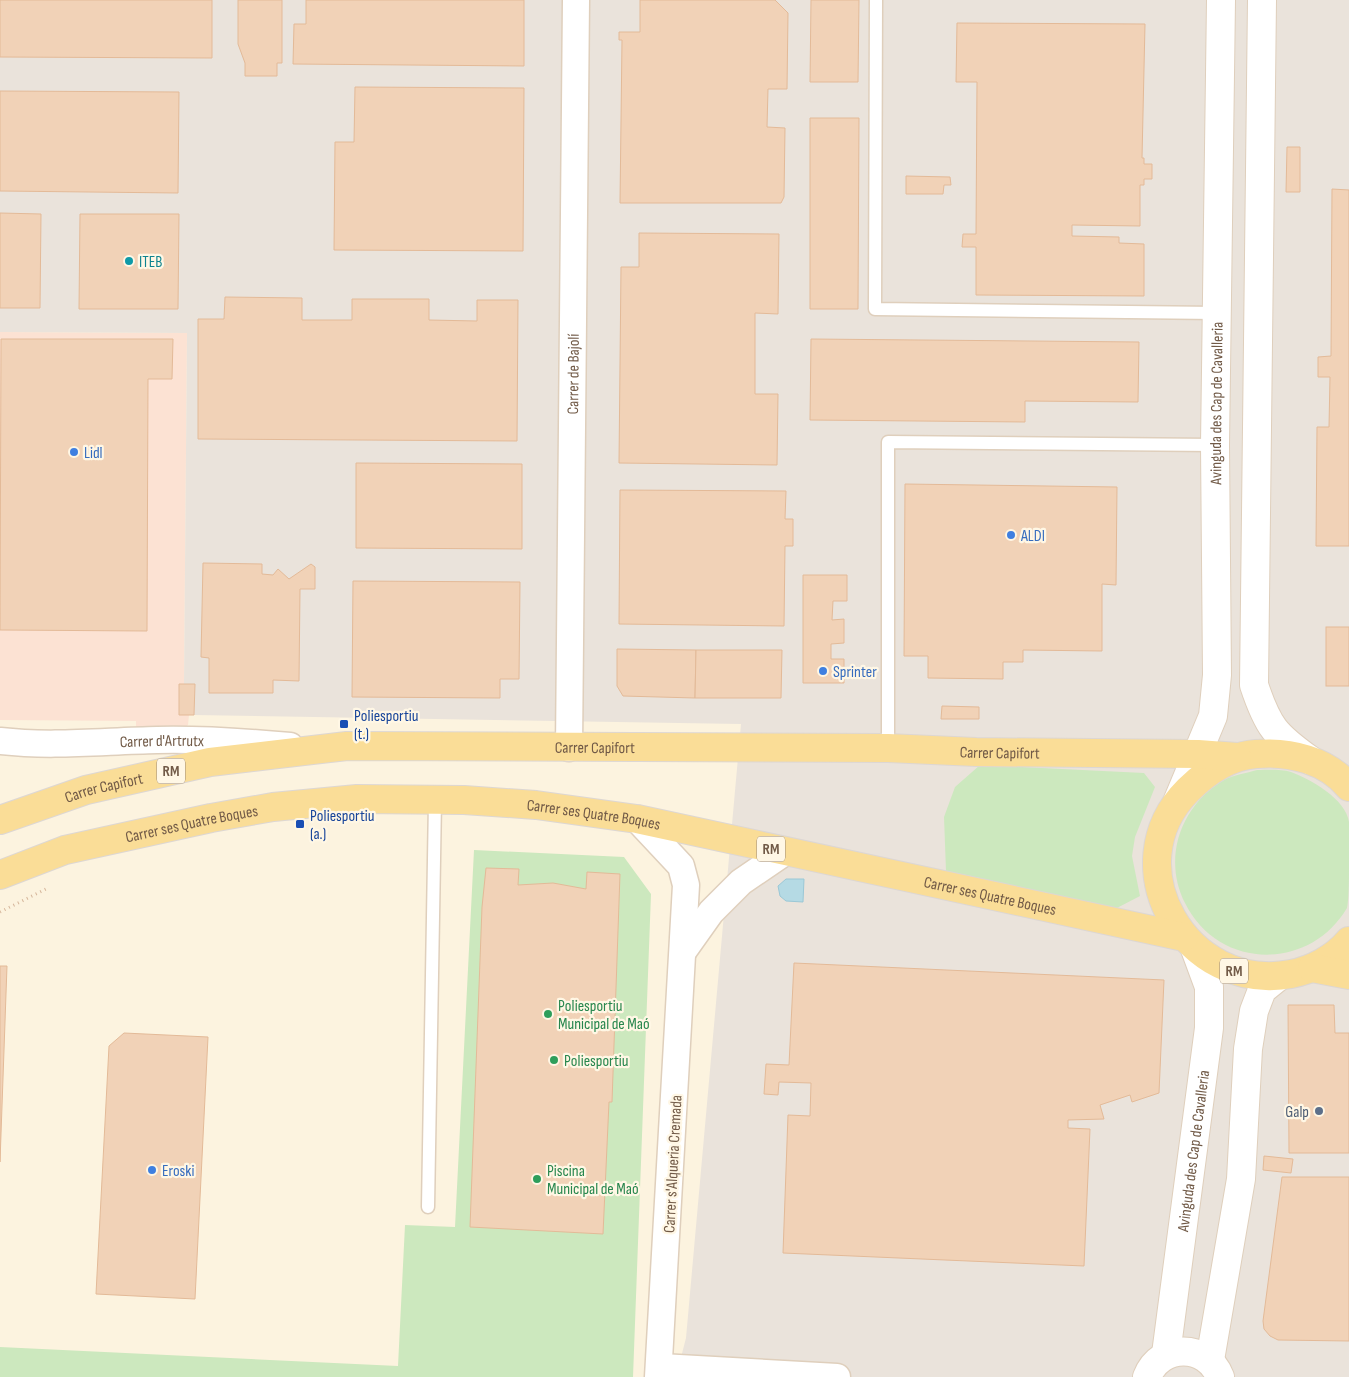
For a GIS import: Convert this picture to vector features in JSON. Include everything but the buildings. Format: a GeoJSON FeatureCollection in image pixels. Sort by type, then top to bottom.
{"type":"FeatureCollection","features":[{"type":"Feature","properties":{"kind":"main road","name":"Carrer Capifort"},"geometry":{"type":"LineString","coordinates":[[0,820],[86,790],[210,762],[347,746],[888,748],[976,752],[1198,754]]}},
{"type":"Feature","properties":{"kind":"main road","name":"RM"},"geometry":{"type":"LineString","coordinates":[[1198,754],[1237,757],[1272,752],[1315,762],[1349,762]]}},
{"type":"Feature","properties":{"kind":"main road","name":"RM"},"geometry":{"type":"LineString","coordinates":[[1237,757],[1206,772],[1178,800],[1165,824],[1158,850],[1159,883],[1169,915],[1190,943],[1214,962],[1234,971],[1255,976],[1278,977],[1312,968],[1342,949],[1349,941]]}},
{"type":"Feature","properties":{"kind":"main road","name":"RM"},"geometry":{"type":"LineString","coordinates":[[1315,762],[1349,787]]}},
{"type":"Feature","properties":{"kind":"main road","name":"Carrer ses Quatre Boques"},"geometry":{"type":"LineString","coordinates":[[1,875],[65,850],[211,818],[273,807],[357,799],[464,800],[536,805],[637,819],[1190,943]]}},
{"type":"Feature","properties":{"kind":"main road","name":"RM"},"geometry":{"type":"LineString","coordinates":[[1312,968],[1349,975]]}},
{"type":"Feature","properties":{"kind":"street","name":"Carrer de Bajolí"},"geometry":{"type":"LineString","coordinates":[[569,748],[576,0]]}},
{"type":"Feature","properties":{"kind":"street","name":"Avinguda des Cap de Cavalleria"},"geometry":{"type":"LineString","coordinates":[[1178,800],[1213,716],[1217,675],[1215,446],[1221,0]]}},
{"type":"Feature","properties":{"kind":"street"},"geometry":{"type":"LineString","coordinates":[[1262,0],[1254,685],[1262,711],[1273,730],[1282,740],[1315,762]]}},
{"type":"Feature","properties":{"kind":"street","name":"Carrer d'Artrutx"},"geometry":{"type":"LineString","coordinates":[[0,741],[26,744],[158,740],[230,741],[323,749]]}},
{"type":"Feature","properties":{"kind":"street","name":"Carrer s'Alqueria Cremada"},"geometry":{"type":"LineString","coordinates":[[637,819],[681,866],[686,885],[660,1372]]}},
{"type":"Feature","properties":{"kind":"street"},"geometry":{"type":"LineString","coordinates":[[684,950],[712,912],[740,882],[785,852]]}},
{"type":"Feature","properties":{"kind":"street","name":"Avinguda des Cap de Cavalleria"},"geometry":{"type":"LineString","coordinates":[[1166,1354],[1209,1028],[1209,987],[1190,943]]}},
{"type":"Feature","properties":{"kind":"street"},"geometry":{"type":"LineString","coordinates":[[1147,1377],[1156,1361],[1166,1354],[1189,1351],[1215,1369],[1241,1179],[1248,1049],[1254,1011],[1262,990],[1278,977]]}},
{"type":"Feature","properties":{"kind":"street"},"geometry":{"type":"LineString","coordinates":[[660,1372],[837,1377]]}},
{"type":"Feature","properties":{"kind":"lane"},"geometry":{"type":"LineString","coordinates":[[876,0],[875,309],[1217,313]]}},
{"type":"Feature","properties":{"kind":"lane"},"geometry":{"type":"LineString","coordinates":[[888,748],[888,442],[1215,446]]}},
{"type":"Feature","properties":{"kind":"lane"},"geometry":{"type":"LineString","coordinates":[[428,1207],[434,801]]}},
{"type":"Feature","properties":{"kind":"shaded area"},"geometry":{"type":"Polygon","coordinates":[[[0,0],[1349,0],[1349,1377],[676,1377],[686,1338],[741,724],[194,715],[195,684],[184,684],[187,333],[0,332],[0,0]]]}},
{"type":"Feature","properties":{"kind":"shaded area","name":"Lidl"},"geometry":{"type":"Polygon","coordinates":[[[0,332],[187,333],[184,684],[179,684],[179,714],[189,715],[188,725],[183,729],[136,727],[136,721],[0,720],[0,332]]]}},
{"type":"Feature","properties":{"kind":"green space"},"geometry":{"type":"Polygon","coordinates":[[[980,765],[1144,773],[1155,787],[1135,837],[1132,856],[1140,896],[1115,909],[946,871],[944,817],[955,787],[980,765]]]}},
{"type":"Feature","properties":{"kind":"green space"},"geometry":{"type":"Polygon","coordinates":[[[1257,770],[1291,772],[1317,785],[1341,805],[1349,822],[1347,908],[1330,929],[1310,944],[1288,952],[1264,955],[1241,951],[1219,941],[1200,925],[1185,903],[1178,886],[1175,868],[1180,834],[1187,818],[1197,803],[1224,780],[1257,770]]]}},
{"type":"Feature","properties":{"kind":"green space","name":"Poliesportiu"},"geometry":{"type":"Polygon","coordinates":[[[474,850],[624,857],[651,894],[633,1377],[0,1377],[0,1347],[398,1366],[405,1225],[455,1227],[474,850]]]}},
{"type":"Feature","properties":{"kind":"water"},"geometry":{"type":"Polygon","coordinates":[[[786,879],[804,879],[803,902],[786,901],[780,896],[778,886],[786,879]]]}},
{"type":"Feature","properties":{"kind":"place","name":"ITEB"},"geometry":{"type":"Point","coordinates":[129,261]}},
{"type":"Feature","properties":{"kind":"place","name":"Lidl"},"geometry":{"type":"Point","coordinates":[74,452]}},
{"type":"Feature","properties":{"kind":"place","name":"ALDI"},"geometry":{"type":"Point","coordinates":[1011,535]}},
{"type":"Feature","properties":{"kind":"place","name":"Sprinter"},"geometry":{"type":"Point","coordinates":[823,671]}},
{"type":"Feature","properties":{"kind":"place","name":"Poliesportiu (t.)"},"geometry":{"type":"Point","coordinates":[344,724]}},
{"type":"Feature","properties":{"kind":"place","name":"Poliesportiu (a.)"},"geometry":{"type":"Point","coordinates":[300,824]}},
{"type":"Feature","properties":{"kind":"place","name":"Poliesportiu Municipal de Maó"},"geometry":{"type":"Point","coordinates":[548,1014]}},
{"type":"Feature","properties":{"kind":"place","name":"Poliesportiu"},"geometry":{"type":"Point","coordinates":[554,1060]}},
{"type":"Feature","properties":{"kind":"place","name":"Galp"},"geometry":{"type":"Point","coordinates":[1319,1111]}},
{"type":"Feature","properties":{"kind":"place","name":"Eroski"},"geometry":{"type":"Point","coordinates":[152,1170]}},
{"type":"Feature","properties":{"kind":"place","name":"Piscina Municipal de Maó"},"geometry":{"type":"Point","coordinates":[537,1179]}}]}
